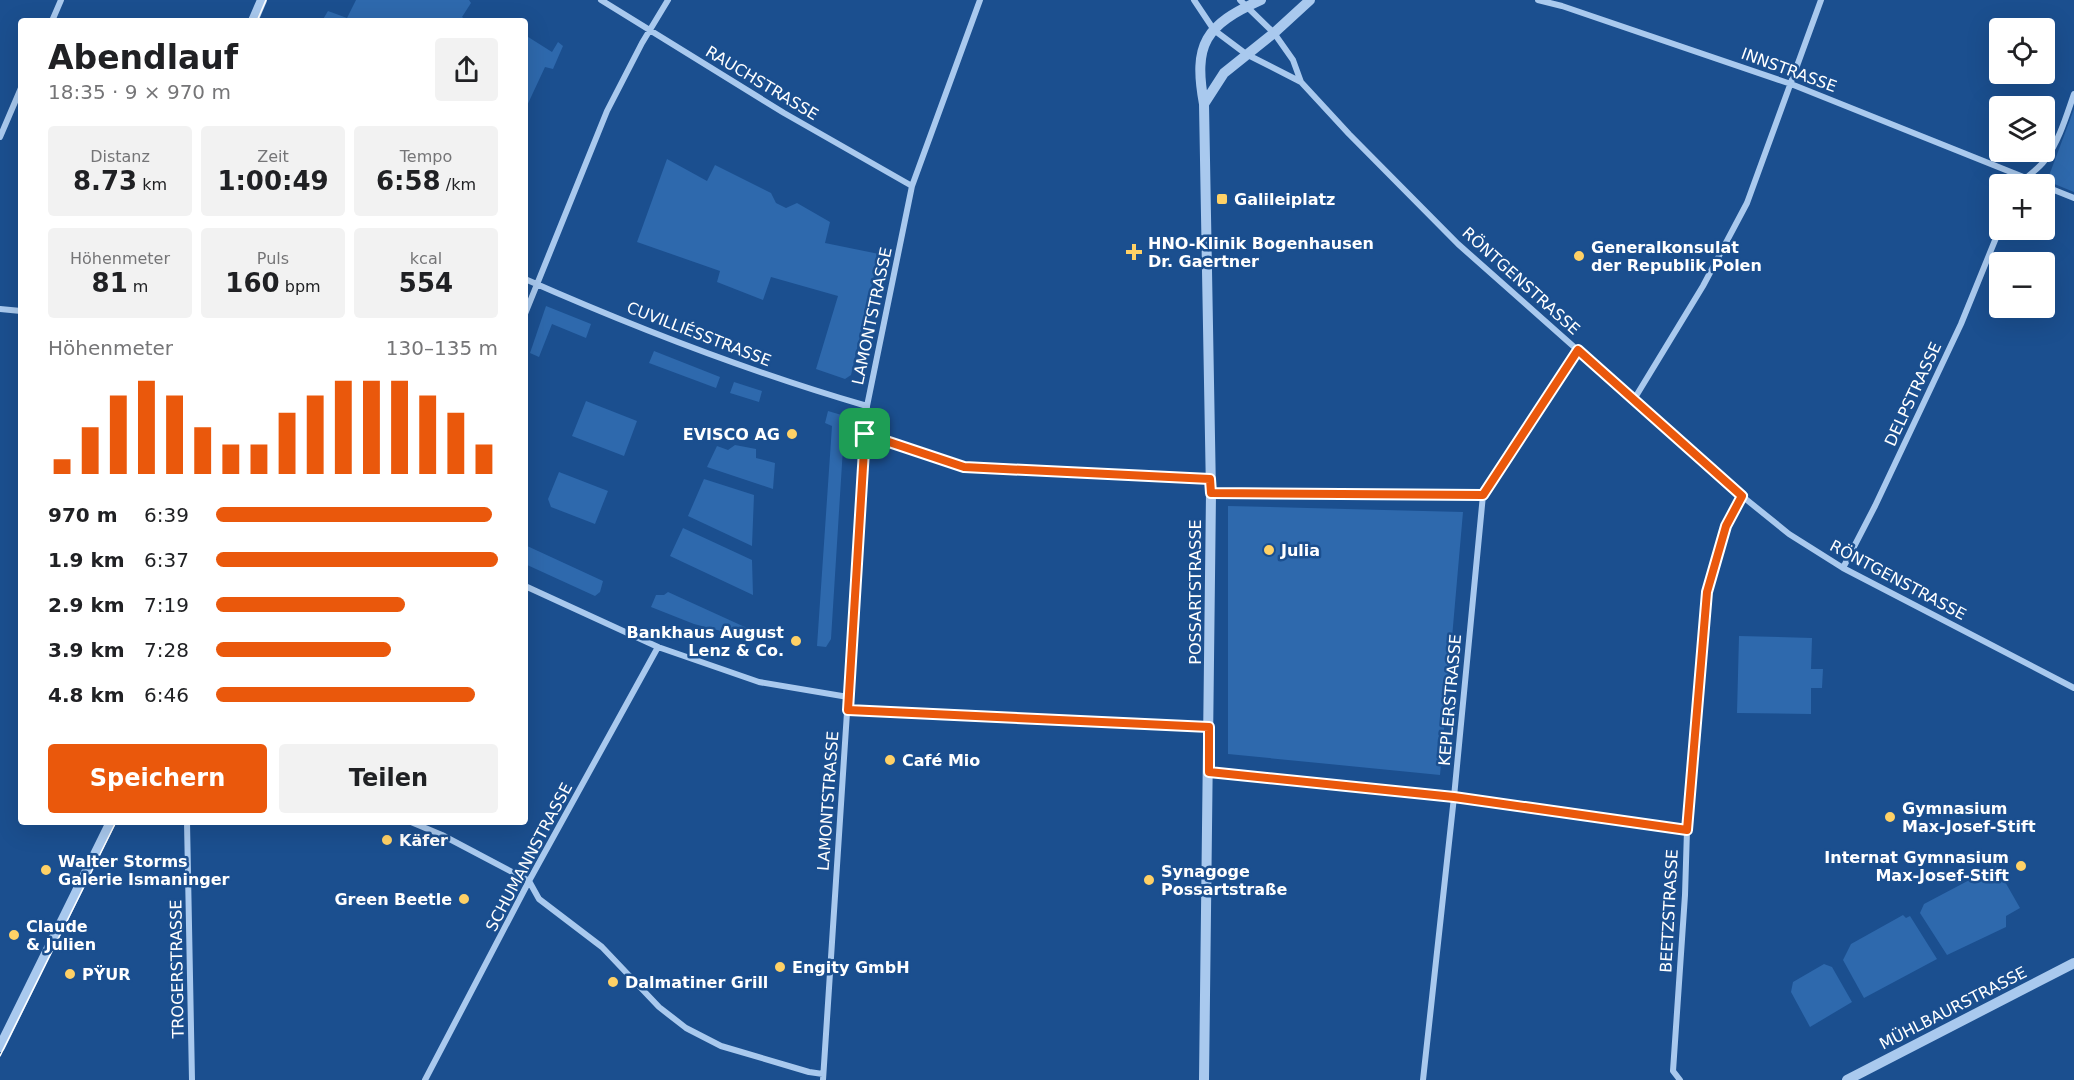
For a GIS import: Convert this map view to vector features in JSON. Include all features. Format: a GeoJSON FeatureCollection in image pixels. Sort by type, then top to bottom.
{"type":"FeatureCollection","features":[{"type":"Feature","properties":{"kind":"street"},"geometry":{"type":"LineString","coordinates":[[53,18],[61,0]]}},
{"type":"Feature","properties":{"kind":"street"},"geometry":{"type":"LineString","coordinates":[[254,18],[262,0]]}},
{"type":"Feature","properties":{"kind":"street","name":"RAUCHSTRASSE"},"geometry":{"type":"LineString","coordinates":[[601,0],[784,113],[912,186]]}},
{"type":"Feature","properties":{"kind":"street"},"geometry":{"type":"LineString","coordinates":[[528,306],[608,111],[668,0]]}},
{"type":"Feature","properties":{"kind":"street","name":"LAMONTSTRASSE"},"geometry":{"type":"LineString","coordinates":[[823,1077],[867,406],[912,186],[980,0]]}},
{"type":"Feature","properties":{"kind":"street"},"geometry":{"type":"LineString","coordinates":[[1194,0],[1214,30],[1246,54]]}},
{"type":"Feature","properties":{"kind":"street"},"geometry":{"type":"LineString","coordinates":[[1204,104],[1199,77],[1201,53],[1206,39],[1244,3],[1261,0]]}},
{"type":"Feature","properties":{"kind":"street"},"geometry":{"type":"LineString","coordinates":[[1204,104],[1224,73],[1274,33],[1310,0]]}},
{"type":"Feature","properties":{"kind":"street","name":"INNSTRASSE"},"geometry":{"type":"LineString","coordinates":[[1538,0],[1562,3],[1791,84],[2015,174]]}},
{"type":"Feature","properties":{"kind":"street"},"geometry":{"type":"LineString","coordinates":[[1634,401],[1703,286],[1747,203],[1821,0]]}},
{"type":"Feature","properties":{"kind":"street"},"geometry":{"type":"LineString","coordinates":[[1244,3],[1274,33]]}},
{"type":"Feature","properties":{"kind":"street","name":"RÖNTGENSTRASSE"},"geometry":{"type":"LineString","coordinates":[[1274,33],[1293,60],[1301,82]]}},
{"type":"Feature","properties":{"kind":"street","name":"RÖNTGENSTRASSE"},"geometry":{"type":"LineString","coordinates":[[1246,54],[1301,82],[1356,142],[1450,236],[1742,496],[1789,534],[1843,568],[2074,688]]}},
{"type":"Feature","properties":{"kind":"street"},"geometry":{"type":"LineString","coordinates":[[2030,174],[2043,163],[2057,139],[2074,94]]}},
{"type":"Feature","properties":{"kind":"street"},"geometry":{"type":"LineString","coordinates":[[0,137],[18,95]]}},
{"type":"Feature","properties":{"kind":"street","name":"POSSARTSTRASSE"},"geometry":{"type":"LineString","coordinates":[[1204,104],[1211,493],[1204,1080]]}},
{"type":"Feature","properties":{"kind":"street","name":"INNSTRASSE"},"geometry":{"type":"LineString","coordinates":[[2055,190],[2074,198]]}},
{"type":"Feature","properties":{"kind":"street","name":"DELPSTRASSE"},"geometry":{"type":"LineString","coordinates":[[1843,568],[1880,496],[1956,335],[1995,240]]}},
{"type":"Feature","properties":{"kind":"street","name":"CUVILLIÉSSTRASSE"},"geometry":{"type":"LineString","coordinates":[[528,280],[657,334],[791,383],[867,406]]}},
{"type":"Feature","properties":{"kind":"street"},"geometry":{"type":"LineString","coordinates":[[0,309],[18,311]]}},
{"type":"Feature","properties":{"kind":"street","name":"KEPLERSTRASSE"},"geometry":{"type":"LineString","coordinates":[[1423,1080],[1454,797],[1483,495],[1578,350]]}},
{"type":"Feature","properties":{"kind":"street"},"geometry":{"type":"LineString","coordinates":[[865,434],[964,467],[1210,479]]}},
{"type":"Feature","properties":{"kind":"street"},"geometry":{"type":"LineString","coordinates":[[1211,493],[1483,495]]}},
{"type":"Feature","properties":{"kind":"street","name":"BEETZSTRASSE"},"geometry":{"type":"LineString","coordinates":[[1680,1080],[1673,1071],[1687,830],[1707,592],[1726,526],[1742,496]]}},
{"type":"Feature","properties":{"kind":"street"},"geometry":{"type":"LineString","coordinates":[[528,587],[658,647],[759,682],[848,697]]}},
{"type":"Feature","properties":{"kind":"street","name":"SCHUMANNSTRASSE"},"geometry":{"type":"LineString","coordinates":[[425,1080],[529,881],[658,647]]}},
{"type":"Feature","properties":{"kind":"street"},"geometry":{"type":"LineString","coordinates":[[848,710],[1209,727]]}},
{"type":"Feature","properties":{"kind":"street"},"geometry":{"type":"LineString","coordinates":[[1209,772],[1454,797],[1687,830]]}},
{"type":"Feature","properties":{"kind":"street"},"geometry":{"type":"LineString","coordinates":[[0,1047],[110,825]]}},
{"type":"Feature","properties":{"kind":"street","name":"TROGERSTRASSE"},"geometry":{"type":"LineString","coordinates":[[187,825],[192,1080]]}},
{"type":"Feature","properties":{"kind":"street"},"geometry":{"type":"LineString","coordinates":[[418,825],[442,835],[529,881],[538,898],[602,947],[659,1007],[686,1028],[721,1046],[823,1077]]}},
{"type":"Feature","properties":{"kind":"street","name":"MÜHLBAURSTRASSE"},"geometry":{"type":"LineString","coordinates":[[1847,1080],[2074,963]]}},
{"type":"Feature","properties":{"kind":"shaded area"},"geometry":{"type":"Polygon","coordinates":[[[356,0],[469,0],[471,3],[464,18],[347,18],[356,0]]]}},
{"type":"Feature","properties":{"kind":"shaded area"},"geometry":{"type":"Polygon","coordinates":[[[328,11],[347,18],[324,18],[328,11]]]}},
{"type":"Feature","properties":{"kind":"shaded area"},"geometry":{"type":"Polygon","coordinates":[[[528,37],[552,52],[558,42],[563,46],[553,69],[545,67],[528,104],[528,37]]]}},
{"type":"Feature","properties":{"kind":"shaded area"},"geometry":{"type":"Polygon","coordinates":[[[2074,109],[2074,192],[2055,184],[2055,174],[2050,174],[2074,109]]]}},
{"type":"Feature","properties":{"kind":"shaded area"},"geometry":{"type":"Polygon","coordinates":[[[667,159],[707,181],[715,165],[771,193],[776,203],[786,208],[797,203],[830,222],[825,243],[879,254],[851,375],[845,379],[816,369],[838,296],[771,277],[763,300],[717,282],[720,271],[637,242],[667,159]]]}},
{"type":"Feature","properties":{"kind":"shaded area"},"geometry":{"type":"Polygon","coordinates":[[[546,306],[591,324],[586,338],[552,324],[539,357],[530,353],[546,306]]]}},
{"type":"Feature","properties":{"kind":"shaded area"},"geometry":{"type":"Polygon","coordinates":[[[654,351],[720,377],[716,388],[649,363],[654,351]]]}},
{"type":"Feature","properties":{"kind":"shaded area"},"geometry":{"type":"Polygon","coordinates":[[[734,382],[762,391],[759,402],[730,393],[734,382]]]}},
{"type":"Feature","properties":{"kind":"shaded area"},"geometry":{"type":"Polygon","coordinates":[[[586,401],[637,421],[624,456],[572,436],[586,401]]]}},
{"type":"Feature","properties":{"kind":"shaded area"},"geometry":{"type":"Polygon","coordinates":[[[828,411],[845,416],[831,639],[826,647],[817,646],[832,426],[825,423],[828,411]]]}},
{"type":"Feature","properties":{"kind":"shaded area"},"geometry":{"type":"Polygon","coordinates":[[[735,445],[756,449],[756,458],[775,463],[773,489],[707,467],[717,446],[728,450],[735,445]]]}},
{"type":"Feature","properties":{"kind":"shaded area"},"geometry":{"type":"Polygon","coordinates":[[[559,472],[608,491],[595,524],[551,507],[548,499],[559,472]]]}},
{"type":"Feature","properties":{"kind":"shaded area"},"geometry":{"type":"Polygon","coordinates":[[[704,479],[754,495],[752,546],[688,516],[704,479]]]}},
{"type":"Feature","properties":{"kind":"shaded area"},"geometry":{"type":"Polygon","coordinates":[[[1228,506],[1463,512],[1440,775],[1228,754],[1228,506]]]}},
{"type":"Feature","properties":{"kind":"shaded area"},"geometry":{"type":"Polygon","coordinates":[[[683,528],[752,560],[753,595],[670,556],[683,528]]]}},
{"type":"Feature","properties":{"kind":"shaded area"},"geometry":{"type":"Polygon","coordinates":[[[528,546],[603,581],[600,592],[595,596],[528,565],[528,546]]]}},
{"type":"Feature","properties":{"kind":"shaded area"},"geometry":{"type":"Polygon","coordinates":[[[668,592],[747,628],[744,637],[694,624],[651,607],[656,595],[664,595],[668,592]]]}},
{"type":"Feature","properties":{"kind":"shaded area"},"geometry":{"type":"Polygon","coordinates":[[[1739,636],[1812,638],[1811,669],[1823,669],[1822,688],[1811,688],[1811,714],[1737,713],[1739,636]]]}},
{"type":"Feature","properties":{"kind":"shaded area"},"geometry":{"type":"Polygon","coordinates":[[[1996,866],[2020,908],[2006,916],[2006,927],[1947,955],[1920,913],[1924,904],[1996,866]]]}},
{"type":"Feature","properties":{"kind":"shaded area"},"geometry":{"type":"Polygon","coordinates":[[[1903,915],[1906,918],[1910,916],[1937,959],[1864,998],[1843,960],[1851,944],[1903,915]]]}},
{"type":"Feature","properties":{"kind":"shaded area"},"geometry":{"type":"Polygon","coordinates":[[[1824,964],[1832,967],[1852,1002],[1810,1027],[1791,992],[1793,982],[1824,964]]]}},
{"type":"Feature","properties":{"kind":"tram line"},"geometry":{"type":"LineString","coordinates":[[258,18],[266,0]]}},
{"type":"Feature","properties":{"kind":"tram line"},"geometry":{"type":"LineString","coordinates":[[0,1056],[115,825]]}},
{"type":"Feature","properties":{"kind":"place","name":"Galileiplatz"},"geometry":{"type":"Point","coordinates":[1222,199]}},
{"type":"Feature","properties":{"kind":"place","name":"HNO-Klinik Bogenhausen Dr. Gaertner"},"geometry":{"type":"Point","coordinates":[1134,252]}},
{"type":"Feature","properties":{"kind":"place","name":"Generalkonsulat der Republik Polen"},"geometry":{"type":"Point","coordinates":[1579,256]}},
{"type":"Feature","properties":{"kind":"place","name":"EVISCO AG"},"geometry":{"type":"Point","coordinates":[792,434]}},
{"type":"Feature","properties":{"kind":"place","name":"Julia"},"geometry":{"type":"Point","coordinates":[1269,550]}},
{"type":"Feature","properties":{"kind":"place","name":"Bankhaus August Lenz & Co."},"geometry":{"type":"Point","coordinates":[796,641]}},
{"type":"Feature","properties":{"kind":"place","name":"Café Mio"},"geometry":{"type":"Point","coordinates":[890,760]}},
{"type":"Feature","properties":{"kind":"place","name":"Gymnasium Max-Josef-Stift"},"geometry":{"type":"Point","coordinates":[1890,817]}},
{"type":"Feature","properties":{"kind":"place","name":"Käfer"},"geometry":{"type":"Point","coordinates":[387,840]}},
{"type":"Feature","properties":{"kind":"place","name":"Internat Gymnasium Max-Josef-Stift"},"geometry":{"type":"Point","coordinates":[2021,866]}},
{"type":"Feature","properties":{"kind":"place","name":"Walter Storms Galerie Ismaninger"},"geometry":{"type":"Point","coordinates":[46,870]}},
{"type":"Feature","properties":{"kind":"place","name":"Synagoge Possartstraße"},"geometry":{"type":"Point","coordinates":[1149,880]}},
{"type":"Feature","properties":{"kind":"place","name":"Green Beetle"},"geometry":{"type":"Point","coordinates":[464,899]}},
{"type":"Feature","properties":{"kind":"place","name":"Claude & Julien"},"geometry":{"type":"Point","coordinates":[14,935]}},
{"type":"Feature","properties":{"kind":"place","name":"Engity GmbH"},"geometry":{"type":"Point","coordinates":[780,967]}},
{"type":"Feature","properties":{"kind":"place","name":"PŸUR"},"geometry":{"type":"Point","coordinates":[70,974]}},
{"type":"Feature","properties":{"kind":"place","name":"Dalmatiner Grill"},"geometry":{"type":"Point","coordinates":[613,982]}},
{"type":"Feature","properties":{"kind":"route"},"geometry":{"type":"LineString","coordinates":[[1578,350],[1742,496],[1726,526],[1707,592],[1687,830],[1454,797],[1209,772],[1209,727],[848,710],[865,434],[964,467],[1210,479],[1211,493],[1483,495],[1578,350]]}}]}
